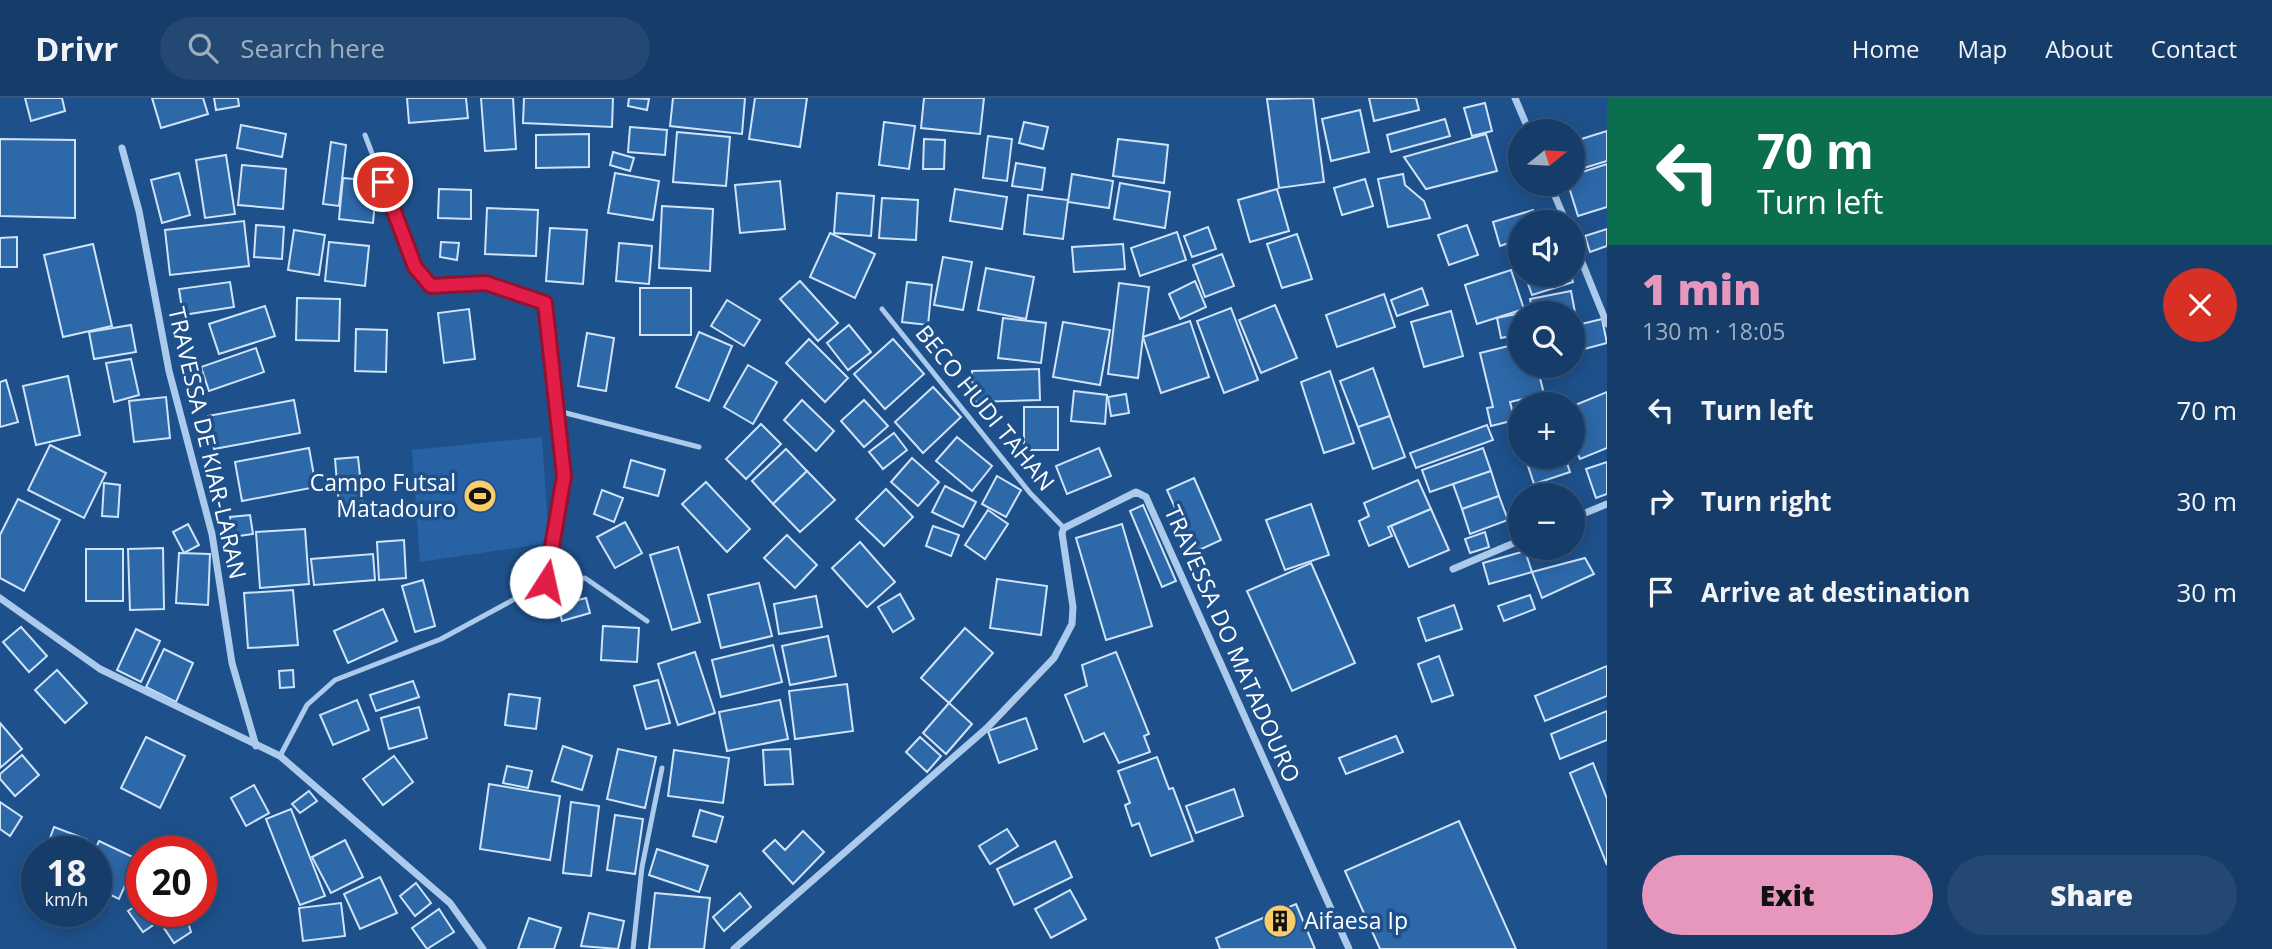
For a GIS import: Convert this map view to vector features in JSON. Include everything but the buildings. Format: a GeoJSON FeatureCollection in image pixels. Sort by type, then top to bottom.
{"type":"FeatureCollection","features":[{"type":"Feature","properties":{"kind":"street"},"geometry":{"type":"LineString","coordinates":[[1516,98],[1524,119]]}},
{"type":"Feature","properties":{"kind":"street","name":"TRAVESSA DE KIAR-LARAN"},"geometry":{"type":"LineString","coordinates":[[122,148],[139,211],[169,371],[212,534],[232,663],[256,746]]}},
{"type":"Feature","properties":{"kind":"street"},"geometry":{"type":"LineString","coordinates":[[1585,270],[1607,324]]}},
{"type":"Feature","properties":{"kind":"street","name":"TRAVESSA DO MATADOURO"},"geometry":{"type":"LineString","coordinates":[[1064,527],[1133,493],[1144,495],[1349,949]]}},
{"type":"Feature","properties":{"kind":"street"},"geometry":{"type":"LineString","coordinates":[[1585,513],[1607,504]]}},
{"type":"Feature","properties":{"kind":"street"},"geometry":{"type":"LineString","coordinates":[[734,949],[987,728],[1054,658],[1072,624],[1073,607],[1062,533],[1064,527]]}},
{"type":"Feature","properties":{"kind":"street"},"geometry":{"type":"LineString","coordinates":[[1453,569],[1508,546]]}},
{"type":"Feature","properties":{"kind":"street"},"geometry":{"type":"LineString","coordinates":[[0,598],[100,669],[280,756],[450,903],[483,949]]}},
{"type":"Feature","properties":{"kind":"lane"},"geometry":{"type":"LineString","coordinates":[[365,135],[415,267],[431,286],[486,283],[545,303],[564,476],[546,582]]}},
{"type":"Feature","properties":{"kind":"lane","name":"BECO HUDI TAHAN"},"geometry":{"type":"LineString","coordinates":[[882,309],[1030,494],[1064,527]]}},
{"type":"Feature","properties":{"kind":"lane"},"geometry":{"type":"LineString","coordinates":[[558,411],[699,447]]}},
{"type":"Feature","properties":{"kind":"lane"},"geometry":{"type":"LineString","coordinates":[[280,756],[307,705],[335,680],[441,639],[546,582],[585,578],[647,621]]}},
{"type":"Feature","properties":{"kind":"lane"},"geometry":{"type":"LineString","coordinates":[[633,949],[642,867],[662,768]]}},
{"type":"Feature","properties":{"kind":"shaded area","name":"Campo Futsal Matadouro"},"geometry":{"type":"Polygon","coordinates":[[[542,437],[549,543],[420,562],[412,450],[542,437]]]}},
{"type":"Feature","properties":{"kind":"place","name":"Campo Futsal Matadouro"},"geometry":{"type":"Point","coordinates":[480,496]}},
{"type":"Feature","properties":{"kind":"place","name":"Aifaesa Ip"},"geometry":{"type":"Point","coordinates":[1280,921]}},
{"type":"Feature","properties":{"kind":"route"},"geometry":{"type":"LineString","coordinates":[[383,182],[415,267],[431,286],[486,283],[545,303],[550,320],[564,476],[546,582]]}}]}
